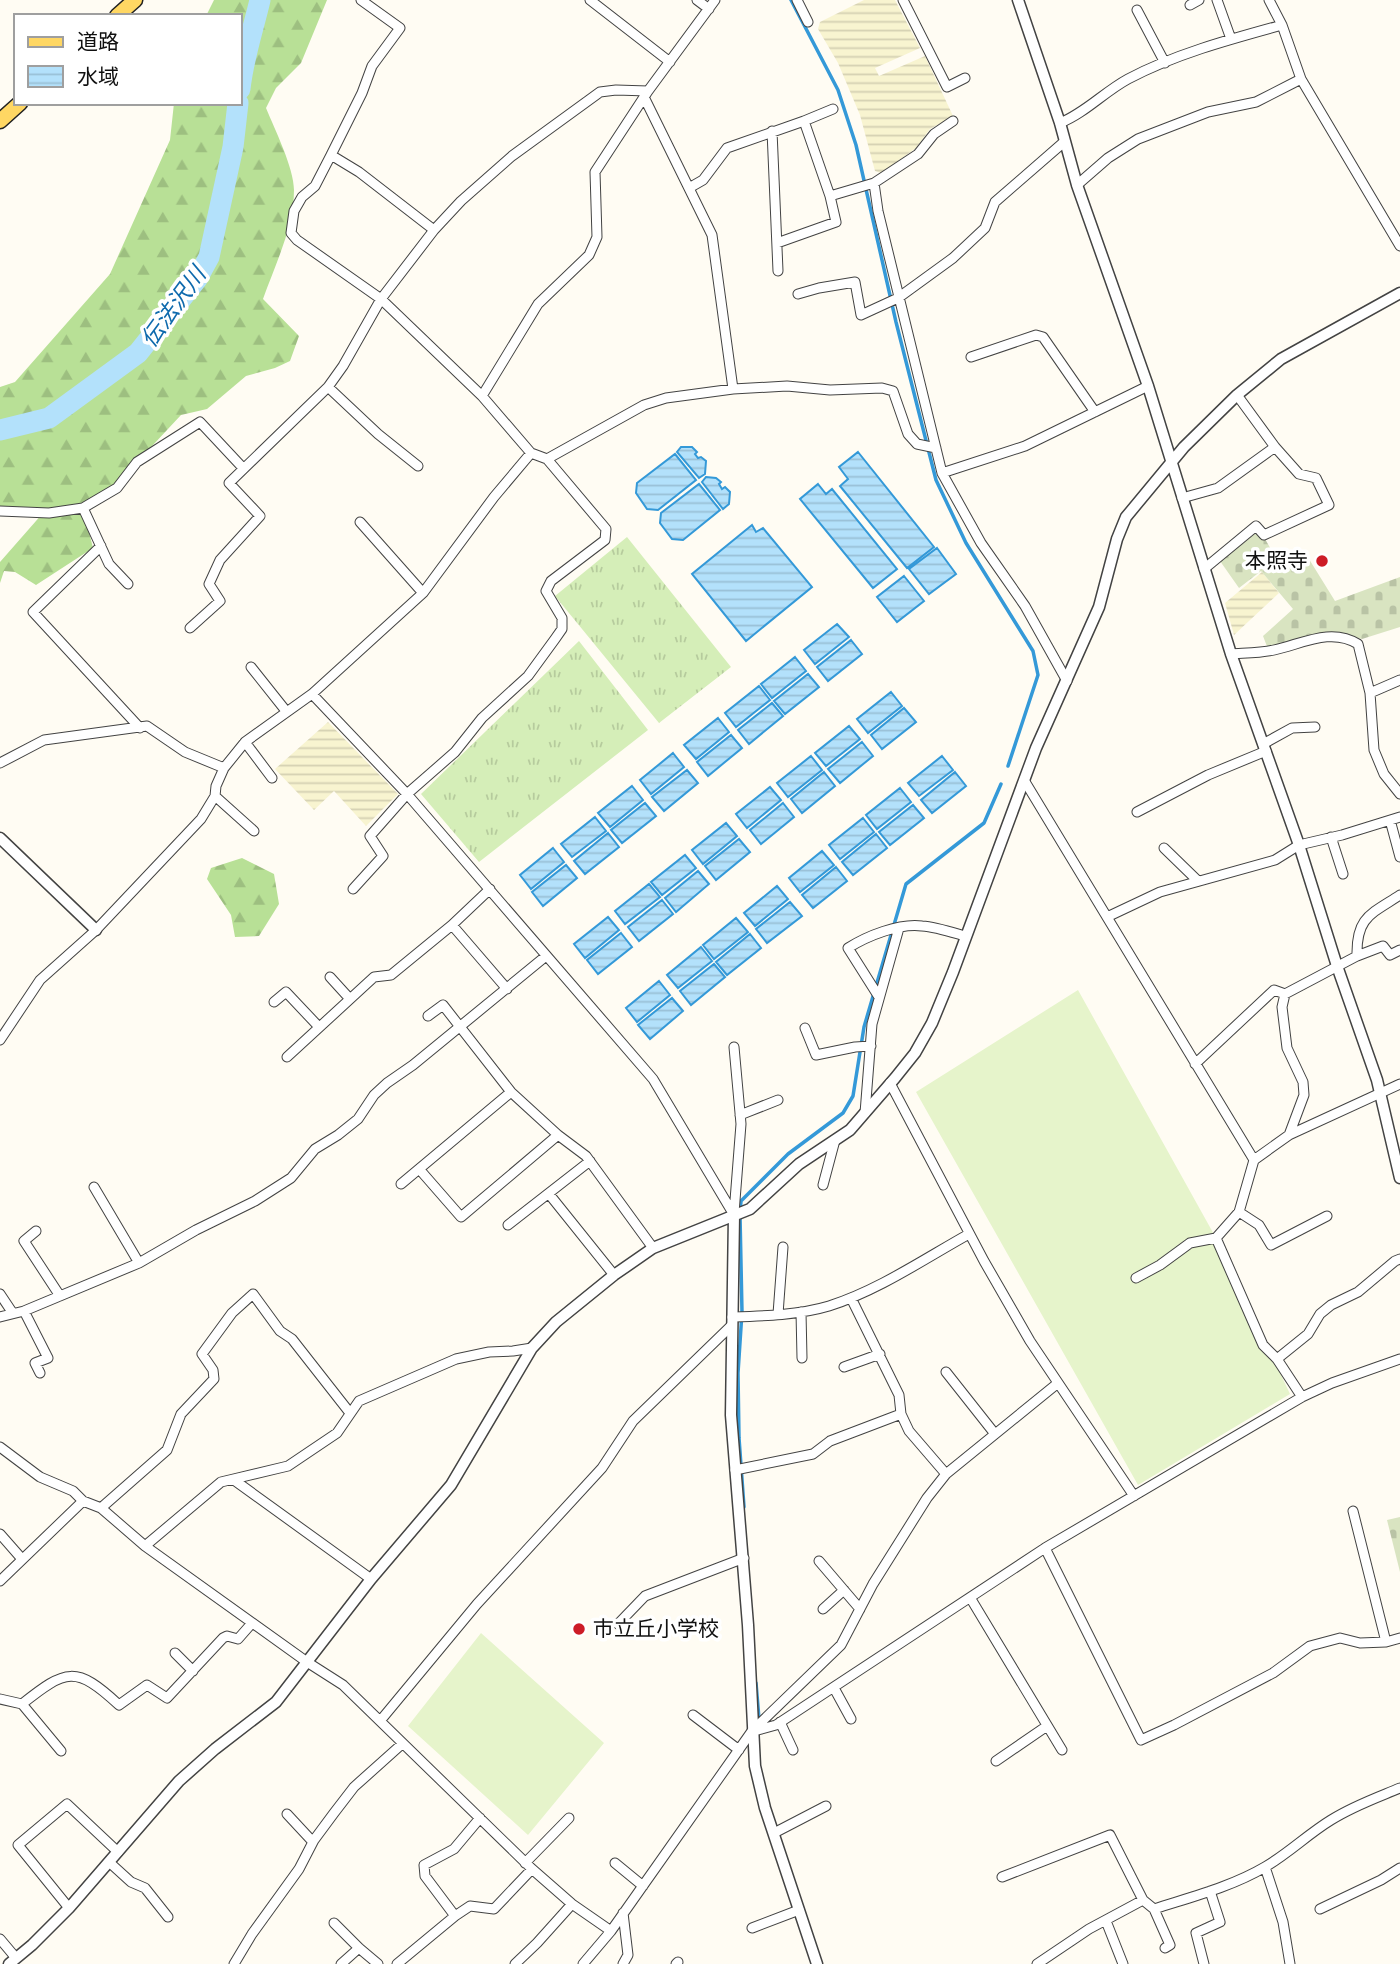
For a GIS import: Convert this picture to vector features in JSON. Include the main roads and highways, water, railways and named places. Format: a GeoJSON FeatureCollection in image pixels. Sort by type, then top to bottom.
{"type":"FeatureCollection","features":[{"type":"Feature","properties":{"kind":"main road"},"geometry":{"type":"LineString","coordinates":[[119,14],[135,0]]}},
{"type":"Feature","properties":{"kind":"main road"},"geometry":{"type":"LineString","coordinates":[[0,121],[18,105]]}},
{"type":"Feature","properties":{"kind":"water"},"geometry":{"type":"Polygon","coordinates":[[[681,447],[692,447],[698,458],[706,461],[705,474],[699,478],[677,452],[681,447]]]}},
{"type":"Feature","properties":{"kind":"water"},"geometry":{"type":"Polygon","coordinates":[[[858,452],[934,547],[907,568],[840,486],[848,479],[839,467],[858,452]]]}},
{"type":"Feature","properties":{"kind":"water"},"geometry":{"type":"Polygon","coordinates":[[[675,454],[696,480],[658,510],[647,509],[636,493],[637,483],[675,454]]]}},
{"type":"Feature","properties":{"kind":"water"},"geometry":{"type":"Polygon","coordinates":[[[706,477],[716,478],[721,482],[719,484],[722,489],[725,487],[730,492],[729,504],[723,509],[702,482],[706,477]]]}},
{"type":"Feature","properties":{"kind":"water"},"geometry":{"type":"Polygon","coordinates":[[[699,484],[720,510],[683,540],[672,539],[660,523],[661,513],[699,484]]]}},
{"type":"Feature","properties":{"kind":"water"},"geometry":{"type":"Polygon","coordinates":[[[818,484],[826,494],[832,489],[897,569],[873,588],[800,499],[818,484]]]}},
{"type":"Feature","properties":{"kind":"water"},"geometry":{"type":"Polygon","coordinates":[[[752,525],[756,532],[763,528],[812,587],[746,641],[692,574],[752,525]]]}},
{"type":"Feature","properties":{"kind":"water"},"geometry":{"type":"Polygon","coordinates":[[[937,548],[956,574],[929,594],[909,569],[937,548]]]}},
{"type":"Feature","properties":{"kind":"water"},"geometry":{"type":"Polygon","coordinates":[[[904,576],[924,601],[897,622],[877,597],[904,576]]]}},
{"type":"Feature","properties":{"kind":"water"},"geometry":{"type":"Polygon","coordinates":[[[837,624],[849,637],[815,664],[804,650],[837,624]]]}},
{"type":"Feature","properties":{"kind":"water"},"geometry":{"type":"Polygon","coordinates":[[[851,640],[862,654],[828,681],[817,667],[851,640]]]}},
{"type":"Feature","properties":{"kind":"water"},"geometry":{"type":"Polygon","coordinates":[[[795,657],[806,671],[772,698],[761,684],[795,657]]]}},
{"type":"Feature","properties":{"kind":"water"},"geometry":{"type":"Polygon","coordinates":[[[808,674],[819,687],[785,714],[774,701],[808,674]]]}},
{"type":"Feature","properties":{"kind":"water"},"geometry":{"type":"Polygon","coordinates":[[[759,686],[770,700],[736,727],[725,713],[759,686]]]}},
{"type":"Feature","properties":{"kind":"water"},"geometry":{"type":"Polygon","coordinates":[[[891,692],[902,706],[868,733],[857,719],[891,692]]]}},
{"type":"Feature","properties":{"kind":"water"},"geometry":{"type":"Polygon","coordinates":[[[772,703],[783,716],[749,744],[738,730],[772,703]]]}},
{"type":"Feature","properties":{"kind":"water"},"geometry":{"type":"Polygon","coordinates":[[[904,708],[916,722],[882,749],[871,735],[904,708]]]}},
{"type":"Feature","properties":{"kind":"water"},"geometry":{"type":"Polygon","coordinates":[[[718,718],[729,732],[696,759],[684,745],[718,718]]]}},
{"type":"Feature","properties":{"kind":"water"},"geometry":{"type":"Polygon","coordinates":[[[849,726],[860,739],[826,766],[815,753],[849,726]]]}},
{"type":"Feature","properties":{"kind":"water"},"geometry":{"type":"Polygon","coordinates":[[[731,735],[742,748],[708,776],[697,762],[731,735]]]}},
{"type":"Feature","properties":{"kind":"water"},"geometry":{"type":"Polygon","coordinates":[[[862,742],[873,756],[840,783],[828,769],[862,742]]]}},
{"type":"Feature","properties":{"kind":"water"},"geometry":{"type":"Polygon","coordinates":[[[673,753],[684,767],[651,794],[640,780],[673,753]]]}},
{"type":"Feature","properties":{"kind":"water"},"geometry":{"type":"Polygon","coordinates":[[[811,756],[822,770],[788,797],[777,783],[811,756]]]}},
{"type":"Feature","properties":{"kind":"water"},"geometry":{"type":"Polygon","coordinates":[[[942,756],[953,770],[919,796],[908,783],[942,756]]]}},
{"type":"Feature","properties":{"kind":"water"},"geometry":{"type":"Polygon","coordinates":[[[687,770],[698,783],[664,811],[652,797],[687,770]]]}},
{"type":"Feature","properties":{"kind":"water"},"geometry":{"type":"Polygon","coordinates":[[[824,772],[835,786],[802,813],[791,799],[824,772]]]}},
{"type":"Feature","properties":{"kind":"water"},"geometry":{"type":"Polygon","coordinates":[[[955,772],[966,786],[932,813],[921,800],[955,772]]]}},
{"type":"Feature","properties":{"kind":"water"},"geometry":{"type":"Polygon","coordinates":[[[632,786],[643,800],[610,827],[598,813],[632,786]]]}},
{"type":"Feature","properties":{"kind":"water"},"geometry":{"type":"Polygon","coordinates":[[[770,787],[781,800],[747,828],[736,814],[770,787]]]}},
{"type":"Feature","properties":{"kind":"water"},"geometry":{"type":"Polygon","coordinates":[[[900,788],[911,802],[877,829],[866,815],[900,788]]]}},
{"type":"Feature","properties":{"kind":"water"},"geometry":{"type":"Polygon","coordinates":[[[645,803],[656,816],[622,843],[611,830],[645,803]]]}},
{"type":"Feature","properties":{"kind":"water"},"geometry":{"type":"Polygon","coordinates":[[[783,803],[794,817],[761,844],[750,830],[783,803]]]}},
{"type":"Feature","properties":{"kind":"water"},"geometry":{"type":"Polygon","coordinates":[[[913,805],[924,818],[890,845],[879,832],[913,805]]]}},
{"type":"Feature","properties":{"kind":"water"},"geometry":{"type":"Polygon","coordinates":[[[595,817],[606,831],[572,857],[561,844],[595,817]]]}},
{"type":"Feature","properties":{"kind":"water"},"geometry":{"type":"Polygon","coordinates":[[[863,818],[874,832],[840,859],[829,845],[863,818]]]}},
{"type":"Feature","properties":{"kind":"water"},"geometry":{"type":"Polygon","coordinates":[[[726,823],[737,836],[703,864],[692,850],[726,823]]]}},
{"type":"Feature","properties":{"kind":"water"},"geometry":{"type":"Polygon","coordinates":[[[608,833],[619,847],[585,874],[574,861],[608,833]]]}},
{"type":"Feature","properties":{"kind":"water"},"geometry":{"type":"Polygon","coordinates":[[[876,834],[887,848],[853,875],[842,862],[876,834]]]}},
{"type":"Feature","properties":{"kind":"water"},"geometry":{"type":"Polygon","coordinates":[[[739,839],[750,852],[716,880],[705,866],[739,839]]]}},
{"type":"Feature","properties":{"kind":"water"},"geometry":{"type":"Polygon","coordinates":[[[553,848],[564,862],[531,889],[520,875],[553,848]]]}},
{"type":"Feature","properties":{"kind":"water"},"geometry":{"type":"Polygon","coordinates":[[[822,851],[834,865],[800,892],[789,878],[822,851]]]}},
{"type":"Feature","properties":{"kind":"water"},"geometry":{"type":"Polygon","coordinates":[[[685,855],[696,868],[662,895],[651,882],[685,855]]]}},
{"type":"Feature","properties":{"kind":"water"},"geometry":{"type":"Polygon","coordinates":[[[566,865],[577,878],[543,906],[532,892],[566,865]]]}},
{"type":"Feature","properties":{"kind":"water"},"geometry":{"type":"Polygon","coordinates":[[[836,867],[847,881],[813,908],[802,895],[836,867]]]}},
{"type":"Feature","properties":{"kind":"water"},"geometry":{"type":"Polygon","coordinates":[[[698,871],[709,884],[676,912],[665,898],[698,871]]]}},
{"type":"Feature","properties":{"kind":"water"},"geometry":{"type":"Polygon","coordinates":[[[649,884],[660,897],[625,924],[615,911],[649,884]]]}},
{"type":"Feature","properties":{"kind":"water"},"geometry":{"type":"Polygon","coordinates":[[[777,886],[788,899],[755,926],[744,913],[777,886]]]}},
{"type":"Feature","properties":{"kind":"water"},"geometry":{"type":"Polygon","coordinates":[[[662,900],[673,914],[639,941],[628,927],[662,900]]]}},
{"type":"Feature","properties":{"kind":"water"},"geometry":{"type":"Polygon","coordinates":[[[790,902],[802,916],[767,943],[756,929],[790,902]]]}},
{"type":"Feature","properties":{"kind":"water"},"geometry":{"type":"Polygon","coordinates":[[[608,917],[619,930],[585,958],[574,944],[608,917]]]}},
{"type":"Feature","properties":{"kind":"water"},"geometry":{"type":"Polygon","coordinates":[[[736,918],[748,932],[714,959],[703,945],[736,918]]]}},
{"type":"Feature","properties":{"kind":"water"},"geometry":{"type":"Polygon","coordinates":[[[621,933],[632,947],[598,974],[587,960],[621,933]]]}},
{"type":"Feature","properties":{"kind":"water"},"geometry":{"type":"Polygon","coordinates":[[[750,934],[761,948],[727,975],[716,962],[750,934]]]}},
{"type":"Feature","properties":{"kind":"water"},"geometry":{"type":"Polygon","coordinates":[[[701,947],[712,961],[678,988],[667,975],[701,947]]]}},
{"type":"Feature","properties":{"kind":"water"},"geometry":{"type":"Polygon","coordinates":[[[714,964],[725,977],[691,1005],[680,991],[714,964]]]}},
{"type":"Feature","properties":{"kind":"water"},"geometry":{"type":"Polygon","coordinates":[[[659,981],[670,995],[637,1022],[626,1008],[659,981]]]}},
{"type":"Feature","properties":{"kind":"water"},"geometry":{"type":"Polygon","coordinates":[[[672,998],[683,1011],[650,1039],[638,1025],[672,998]]]}},
{"type":"Feature","properties":{"kind":"waterway","name":"伝法沢川"},"geometry":{"type":"LineString","coordinates":[[242,78],[260,0]]}},
{"type":"Feature","properties":{"kind":"waterway"},"geometry":{"type":"LineString","coordinates":[[791,0],[838,90],[856,145],[896,322],[936,480],[966,543],[1033,651],[1038,675],[1008,766]]}},
{"type":"Feature","properties":{"kind":"waterway","name":"伝法沢川"},"geometry":{"type":"LineString","coordinates":[[0,430],[49,418],[138,353],[197,279],[209,257],[233,147],[238,105]]}},
{"type":"Feature","properties":{"kind":"waterway"},"geometry":{"type":"LineString","coordinates":[[744,1507],[738,1373],[742,1312],[741,1201],[788,1154],[843,1113],[853,1096],[864,1027],[906,884],[984,823],[1001,784]]}},
{"type":"Feature","properties":{"kind":"waterway"},"geometry":{"type":"LineString","coordinates":[[756,1683],[759,1719]]}},
{"type":"Feature","properties":{"kind":"place","name":"本照寺"},"geometry":{"type":"Point","coordinates":[1322,561]}},
{"type":"Feature","properties":{"kind":"place","name":"市立丘小学校"},"geometry":{"type":"Point","coordinates":[579,1629]}}]}
